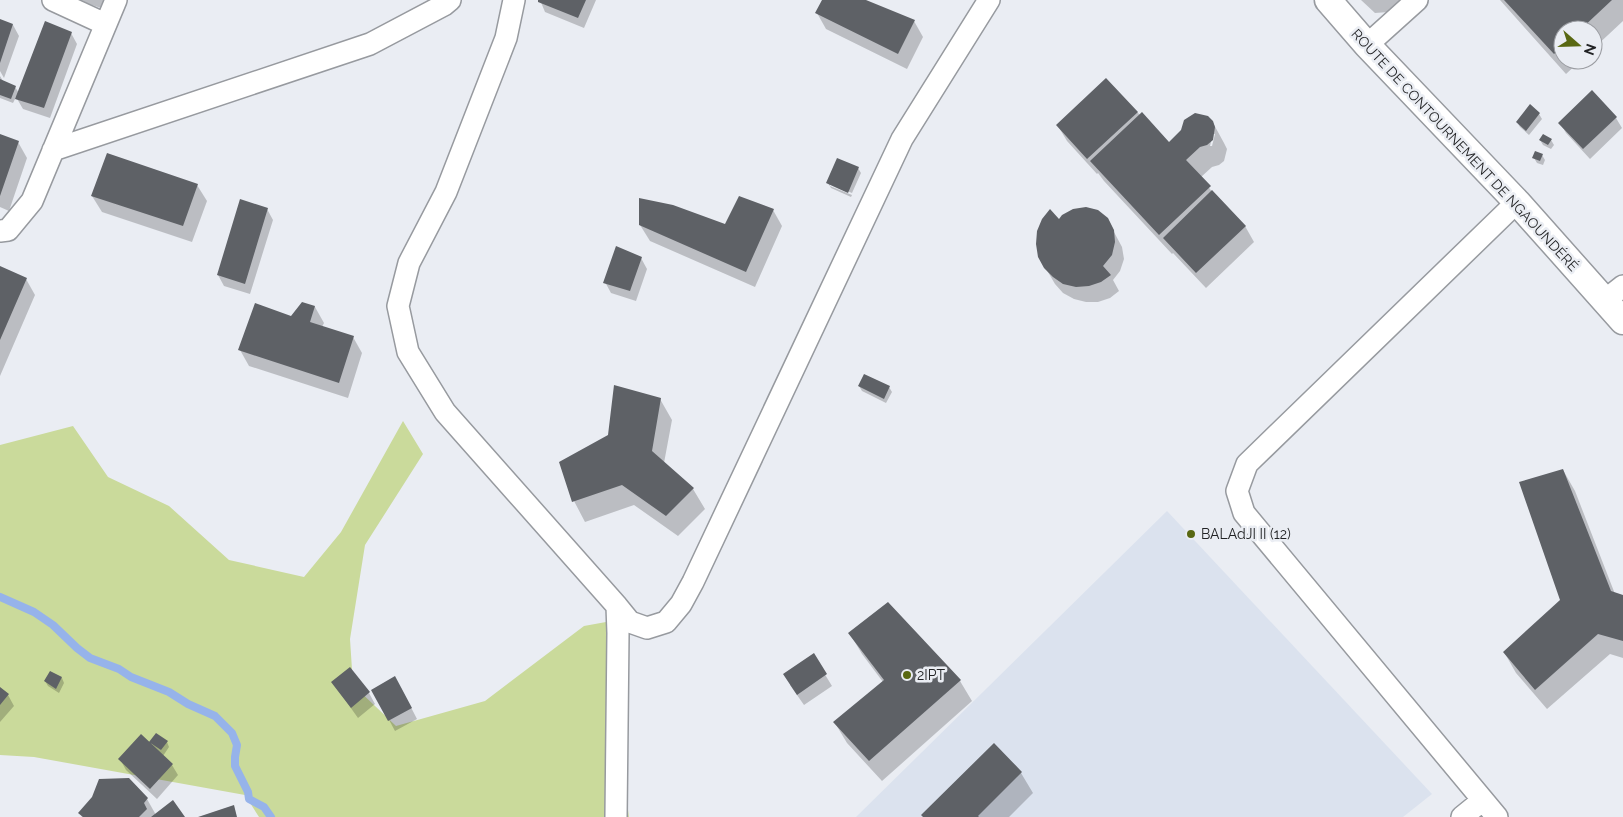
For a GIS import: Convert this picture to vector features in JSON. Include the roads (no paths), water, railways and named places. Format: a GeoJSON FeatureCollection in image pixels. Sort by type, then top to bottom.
{"type":"FeatureCollection","features":[{"type":"Feature","properties":{"kind":"street"},"geometry":{"type":"LineString","coordinates":[[54,0],[105,24]]}},
{"type":"Feature","properties":{"kind":"street"},"geometry":{"type":"LineString","coordinates":[[0,231],[8,230],[32,201],[116,0]]}},
{"type":"Feature","properties":{"kind":"street"},"geometry":{"type":"LineString","coordinates":[[53,150],[370,44],[450,0]]}},
{"type":"Feature","properties":{"kind":"street"},"geometry":{"type":"LineString","coordinates":[[514,0],[506,38],[446,192],[409,263],[398,306],[408,352],[445,412],[630,622],[647,628],[666,622],[681,604],[693,582],[902,139],[989,0]]}},
{"type":"Feature","properties":{"kind":"street","name":"ROUTE DE CONTOURNEMENT DE NGAOUNDÉRÉ"},"geometry":{"type":"LineString","coordinates":[[1328,0],[1367,45],[1517,202],[1613,293],[1623,321]]}},
{"type":"Feature","properties":{"kind":"street"},"geometry":{"type":"LineString","coordinates":[[1367,45],[1417,0]]}},
{"type":"Feature","properties":{"kind":"street"},"geometry":{"type":"LineString","coordinates":[[1497,817],[1244,513],[1237,490],[1247,464],[1517,202]]}},
{"type":"Feature","properties":{"kind":"street"},"geometry":{"type":"LineString","coordinates":[[616,817],[617,606]]}},
{"type":"Feature","properties":{"kind":"street"},"geometry":{"type":"LineString","coordinates":[[1462,817],[1483,800]]}},
{"type":"Feature","properties":{"kind":"waterway"},"geometry":{"type":"LineString","coordinates":[[0,597],[34,612],[53,625],[90,658],[169,692],[188,704],[215,716],[232,733],[237,745],[235,766],[248,792],[249,799],[264,807],[271,817]]}},
{"type":"Feature","properties":{"kind":"place","name":"BALAdJI II (12)"},"geometry":{"type":"Point","coordinates":[1191,534]}},
{"type":"Feature","properties":{"kind":"place","name":"2IPT"},"geometry":{"type":"Point","coordinates":[907,675]}}]}
